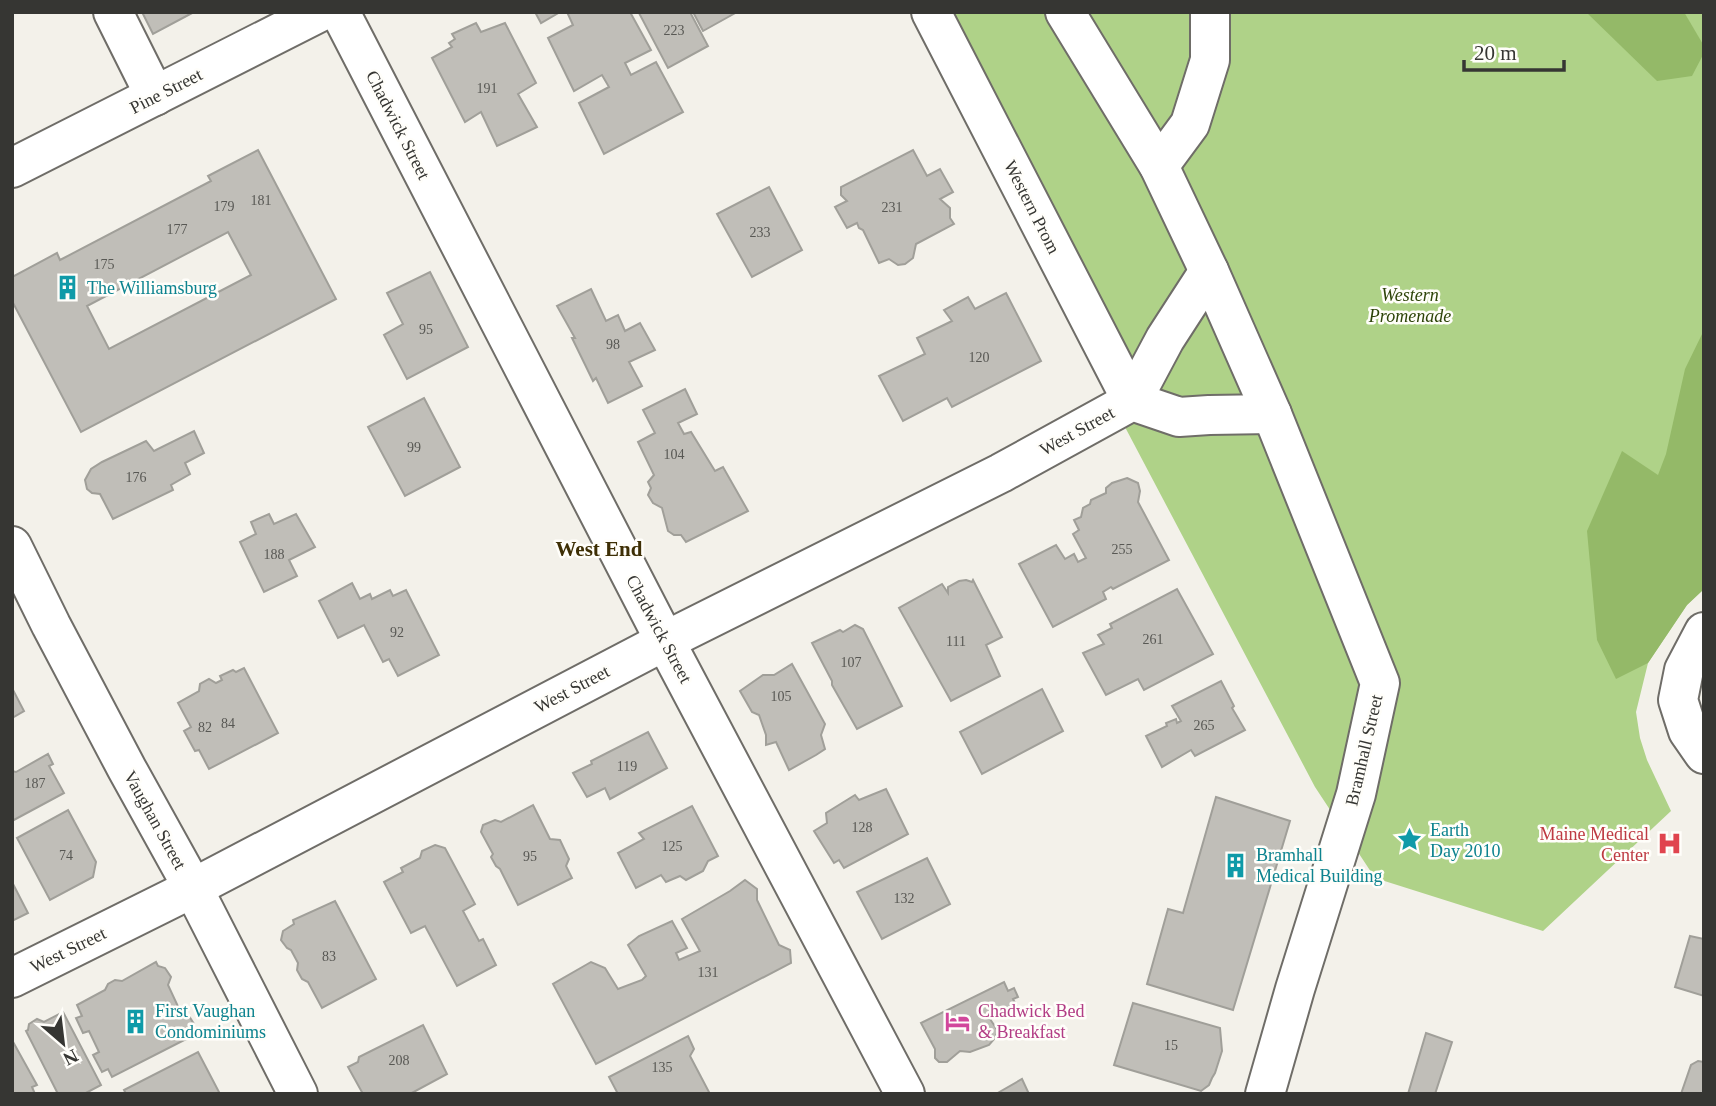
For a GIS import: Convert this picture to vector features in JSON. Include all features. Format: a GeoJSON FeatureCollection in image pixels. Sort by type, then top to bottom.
{"type":"FeatureCollection","features":[{"type":"Feature","properties":{"kind":"street"},"geometry":{"type":"LineString","coordinates":[[113,12],[155,96]]}},
{"type":"Feature","properties":{"kind":"street","name":"Pine Street"},"geometry":{"type":"LineString","coordinates":[[12,168],[320,12]]}},
{"type":"Feature","properties":{"kind":"street","name":"Chadwick Street"},"geometry":{"type":"LineString","coordinates":[[340,12],[665,640],[905,1094]]}},
{"type":"Feature","properties":{"kind":"street","name":"Western Prom"},"geometry":{"type":"LineString","coordinates":[[931,12],[1132,401]]}},
{"type":"Feature","properties":{"kind":"street"},"geometry":{"type":"LineString","coordinates":[[1065,12],[1159,166],[1272,414]]}},
{"type":"Feature","properties":{"kind":"street"},"geometry":{"type":"LineString","coordinates":[[1159,166],[1190,124],[1210,60],[1210,12]]}},
{"type":"Feature","properties":{"kind":"street","name":"West Street"},"geometry":{"type":"LineString","coordinates":[[12,978],[193,888],[665,640],[1001,473],[1132,401],[1165,339],[1209,271]]}},
{"type":"Feature","properties":{"kind":"street","name":"West Street"},"geometry":{"type":"LineString","coordinates":[[1132,401],[1179,417],[1272,414]]}},
{"type":"Feature","properties":{"kind":"street","name":"Bramhall Street"},"geometry":{"type":"LineString","coordinates":[[1265,1094],[1356,794],[1380,683],[1272,414]]}},
{"type":"Feature","properties":{"kind":"street","name":"Vaughan Street"},"geometry":{"type":"LineString","coordinates":[[12,547],[299,1094]]}},
{"type":"Feature","properties":{"kind":"street"},"geometry":{"type":"LineString","coordinates":[[1704,632],[1684,670],[1678,700],[1688,731],[1704,754]]}},
{"type":"Feature","properties":{"kind":"green space","name":"Western Promenade"},"geometry":{"type":"Polygon","coordinates":[[[928,12],[1704,12],[1704,589],[1687,605],[1648,663],[1636,712],[1647,760],[1671,811],[1543,931],[1375,878],[1315,787],[1116,410],[928,12]]]}},
{"type":"Feature","properties":{"kind":"green space"},"geometry":{"type":"Polygon","coordinates":[[[1586,12],[1684,12],[1704,46],[1704,53],[1692,76],[1657,81],[1586,12]]]}},
{"type":"Feature","properties":{"kind":"green space"},"geometry":{"type":"Polygon","coordinates":[[[1704,330],[1704,589],[1687,605],[1648,663],[1616,679],[1597,640],[1587,531],[1622,451],[1658,475],[1666,454],[1685,369],[1704,330]]]}},
{"type":"Feature","properties":{"kind":"building"},"geometry":{"type":"Polygon","coordinates":[[[142,12],[194,12],[153,34],[142,12]]]}},
{"type":"Feature","properties":{"kind":"building"},"geometry":{"type":"Polygon","coordinates":[[[535,12],[560,12],[541,23],[535,12]]]}},
{"type":"Feature","properties":{"kind":"building"},"geometry":{"type":"Polygon","coordinates":[[[567,12],[630,12],[651,50],[625,63],[631,75],[656,62],[683,112],[604,154],[579,103],[609,87],[602,75],[574,91],[548,38],[573,25],[567,12]]]}},
{"type":"Feature","properties":{"kind":"building"},"geometry":{"type":"Polygon","coordinates":[[[693,12],[737,12],[703,31],[693,12]]]}},
{"type":"Feature","properties":{"kind":"building"},"geometry":{"type":"Polygon","coordinates":[[[693,12],[691,14],[708,46],[668,68],[639,13],[693,12]]]}},
{"type":"Feature","properties":{"kind":"building"},"geometry":{"type":"Polygon","coordinates":[[[476,23],[481,32],[505,23],[536,83],[518,94],[537,127],[497,146],[481,112],[465,122],[432,58],[452,47],[449,43],[455,39],[452,34],[476,23]]]}},
{"type":"Feature","properties":{"kind":"building","name":"The Williamsburg"},"geometry":{"type":"Polygon","coordinates":[[[258,150],[336,299],[81,432],[12,301],[12,277],[57,253],[60,260],[211,181],[208,176],[258,150]],[[228,232],[87,306],[109,349],[251,275],[228,232]]]}},
{"type":"Feature","properties":{"kind":"building"},"geometry":{"type":"Polygon","coordinates":[[[913,150],[927,176],[940,169],[953,192],[940,199],[950,208],[950,218],[954,224],[916,244],[913,258],[905,264],[898,265],[889,259],[879,263],[863,230],[857,223],[847,228],[835,207],[847,201],[841,195],[841,187],[913,150]]]}},
{"type":"Feature","properties":{"kind":"building"},"geometry":{"type":"Polygon","coordinates":[[[769,187],[802,250],[752,277],[717,214],[769,187]]]}},
{"type":"Feature","properties":{"kind":"building"},"geometry":{"type":"Polygon","coordinates":[[[430,272],[468,347],[407,379],[384,335],[403,324],[387,293],[430,272]]]}},
{"type":"Feature","properties":{"kind":"building"},"geometry":{"type":"Polygon","coordinates":[[[591,289],[606,321],[618,315],[625,331],[640,323],[655,350],[629,362],[642,386],[608,403],[596,378],[593,381],[572,338],[575,338],[557,306],[591,289]]]}},
{"type":"Feature","properties":{"kind":"building"},"geometry":{"type":"Polygon","coordinates":[[[1006,293],[1041,361],[952,407],[947,398],[903,421],[879,376],[925,354],[917,338],[952,321],[944,310],[968,297],[975,309],[1006,293]]]}},
{"type":"Feature","properties":{"kind":"building"},"geometry":{"type":"Polygon","coordinates":[[[685,389],[697,414],[678,423],[684,434],[691,432],[715,471],[723,467],[748,511],[686,542],[681,535],[668,531],[662,508],[653,503],[648,495],[651,488],[648,482],[654,475],[638,442],[655,433],[643,410],[685,389]]]}},
{"type":"Feature","properties":{"kind":"building"},"geometry":{"type":"Polygon","coordinates":[[[424,398],[460,467],[405,496],[368,427],[424,398]]]}},
{"type":"Feature","properties":{"kind":"building"},"geometry":{"type":"Polygon","coordinates":[[[194,431],[204,453],[185,463],[190,474],[171,485],[173,490],[113,519],[100,494],[87,489],[85,480],[91,469],[102,462],[146,441],[154,451],[194,431]]]}},
{"type":"Feature","properties":{"kind":"building"},"geometry":{"type":"Polygon","coordinates":[[[1127,478],[1138,483],[1138,502],[1169,560],[1113,589],[1111,587],[1103,592],[1106,599],[1053,627],[1019,564],[1056,545],[1065,559],[1074,554],[1078,562],[1086,558],[1073,534],[1079,530],[1074,520],[1081,517],[1083,508],[1090,504],[1091,500],[1106,493],[1106,488],[1112,483],[1127,478]]]}},
{"type":"Feature","properties":{"kind":"building"},"geometry":{"type":"Polygon","coordinates":[[[269,514],[274,524],[296,514],[315,547],[289,560],[297,576],[264,592],[240,542],[256,534],[251,522],[269,514]]]}},
{"type":"Feature","properties":{"kind":"building"},"geometry":{"type":"Polygon","coordinates":[[[973,580],[1002,637],[986,645],[1000,676],[951,701],[899,608],[942,584],[948,593],[948,587],[973,580]]]}},
{"type":"Feature","properties":{"kind":"building"},"geometry":{"type":"Polygon","coordinates":[[[352,583],[360,599],[370,594],[372,599],[390,590],[393,596],[406,590],[439,655],[398,676],[389,659],[383,662],[364,625],[338,638],[319,601],[352,583]]]}},
{"type":"Feature","properties":{"kind":"building"},"geometry":{"type":"Polygon","coordinates":[[[1177,589],[1213,654],[1144,690],[1138,679],[1106,695],[1083,653],[1104,644],[1098,635],[1112,628],[1110,624],[1177,589]]]}},
{"type":"Feature","properties":{"kind":"building"},"geometry":{"type":"Polygon","coordinates":[[[855,625],[863,629],[902,706],[857,729],[812,643],[855,625]]]}},
{"type":"Feature","properties":{"kind":"building"},"geometry":{"type":"Polygon","coordinates":[[[792,664],[825,724],[821,735],[825,749],[789,770],[776,742],[766,745],[766,735],[759,715],[752,712],[740,691],[763,675],[774,675],[792,664]]]}},
{"type":"Feature","properties":{"kind":"building"},"geometry":{"type":"Polygon","coordinates":[[[244,668],[278,733],[209,769],[184,731],[191,727],[178,703],[199,691],[200,684],[209,679],[216,683],[222,680],[220,676],[244,668]]]}},
{"type":"Feature","properties":{"kind":"building"},"geometry":{"type":"Polygon","coordinates":[[[1221,681],[1245,730],[1195,756],[1191,750],[1162,767],[1146,736],[1167,726],[1166,723],[1176,719],[1177,723],[1181,721],[1172,706],[1221,681]]]}},
{"type":"Feature","properties":{"kind":"building"},"geometry":{"type":"Polygon","coordinates":[[[12,688],[24,711],[12,718],[12,688]]]}},
{"type":"Feature","properties":{"kind":"building"},"geometry":{"type":"Polygon","coordinates":[[[1042,689],[1063,731],[982,774],[960,732],[1042,689]]]}},
{"type":"Feature","properties":{"kind":"building"},"geometry":{"type":"Polygon","coordinates":[[[648,732],[667,768],[610,799],[605,788],[587,797],[573,773],[648,732]]]}},
{"type":"Feature","properties":{"kind":"building"},"geometry":{"type":"Polygon","coordinates":[[[48,754],[53,764],[49,766],[64,793],[12,821],[12,771],[16,772],[48,754]]]}},
{"type":"Feature","properties":{"kind":"building"},"geometry":{"type":"Polygon","coordinates":[[[886,789],[908,834],[844,868],[839,860],[834,863],[814,831],[827,823],[826,813],[855,795],[859,800],[886,789]]]}},
{"type":"Feature","properties":{"kind":"building","name":"Bramhall Medical Building"},"geometry":{"type":"Polygon","coordinates":[[[1216,797],[1290,821],[1233,1010],[1147,984],[1168,909],[1183,913],[1216,797]]]}},
{"type":"Feature","properties":{"kind":"building"},"geometry":{"type":"Polygon","coordinates":[[[533,805],[550,839],[560,840],[569,859],[566,866],[572,878],[518,905],[491,857],[493,854],[481,832],[483,825],[495,820],[501,822],[533,805]]]}},
{"type":"Feature","properties":{"kind":"building"},"geometry":{"type":"Polygon","coordinates":[[[692,806],[718,856],[708,861],[703,871],[686,880],[680,876],[666,882],[661,875],[636,888],[618,853],[644,839],[639,833],[692,806]]]}},
{"type":"Feature","properties":{"kind":"building"},"geometry":{"type":"Polygon","coordinates":[[[68,810],[96,862],[93,877],[50,900],[17,838],[68,810]]]}},
{"type":"Feature","properties":{"kind":"building"},"geometry":{"type":"Polygon","coordinates":[[[435,845],[445,848],[475,904],[463,911],[479,941],[483,939],[496,965],[457,986],[425,926],[411,933],[384,882],[403,872],[401,868],[420,858],[422,851],[435,845]]]}},
{"type":"Feature","properties":{"kind":"building"},"geometry":{"type":"Polygon","coordinates":[[[927,858],[950,904],[882,939],[857,892],[927,858]]]}},
{"type":"Feature","properties":{"kind":"building"},"geometry":{"type":"Polygon","coordinates":[[[745,880],[757,889],[757,900],[779,945],[790,950],[791,963],[596,1064],[553,984],[591,962],[605,968],[618,989],[642,980],[646,976],[628,945],[639,936],[672,921],[687,948],[676,953],[679,960],[700,951],[682,919],[745,880]]]}},
{"type":"Feature","properties":{"kind":"building"},"geometry":{"type":"Polygon","coordinates":[[[12,882],[28,913],[12,921],[12,882]]]}},
{"type":"Feature","properties":{"kind":"building"},"geometry":{"type":"Polygon","coordinates":[[[335,901],[376,979],[322,1008],[308,982],[302,979],[297,970],[298,963],[291,950],[281,940],[283,931],[294,924],[293,920],[335,901]]]}},
{"type":"Feature","properties":{"kind":"building"},"geometry":{"type":"Polygon","coordinates":[[[1690,936],[1704,939],[1704,996],[1675,987],[1690,936]]]}},
{"type":"Feature","properties":{"kind":"building","name":"First Vaughan Condominiums"},"geometry":{"type":"Polygon","coordinates":[[[156,962],[158,966],[165,968],[171,977],[168,985],[181,1013],[189,1016],[194,1024],[194,1035],[112,1077],[108,1069],[102,1072],[93,1055],[99,1052],[89,1031],[83,1033],[76,1018],[82,1016],[77,1005],[105,990],[108,984],[115,980],[122,981],[156,962]]]}},
{"type":"Feature","properties":{"kind":"building","name":"Chadwick Bed & Breakfast"},"geometry":{"type":"Polygon","coordinates":[[[1004,982],[1008,991],[1014,988],[1018,997],[1013,999],[1017,1007],[990,1019],[998,1031],[995,1038],[989,1045],[970,1052],[960,1051],[947,1062],[939,1062],[921,1023],[1004,982]]]}},
{"type":"Feature","properties":{"kind":"building"},"geometry":{"type":"Polygon","coordinates":[[[1133,1003],[1220,1028],[1222,1051],[1209,1085],[1201,1091],[1114,1065],[1133,1003]]]}},
{"type":"Feature","properties":{"kind":"building"},"geometry":{"type":"Polygon","coordinates":[[[63,1012],[101,1085],[84,1094],[58,1094],[26,1031],[29,1024],[37,1019],[44,1022],[63,1012]]]}},
{"type":"Feature","properties":{"kind":"building"},"geometry":{"type":"Polygon","coordinates":[[[423,1025],[447,1074],[410,1094],[363,1094],[348,1067],[358,1062],[359,1057],[423,1025]]]}},
{"type":"Feature","properties":{"kind":"building"},"geometry":{"type":"Polygon","coordinates":[[[1426,1033],[1452,1042],[1435,1094],[1408,1094],[1426,1033]]]}},
{"type":"Feature","properties":{"kind":"building"},"geometry":{"type":"Polygon","coordinates":[[[688,1036],[694,1049],[690,1056],[710,1094],[618,1094],[609,1077],[688,1036]]]}},
{"type":"Feature","properties":{"kind":"building"},"geometry":{"type":"Polygon","coordinates":[[[12,1040],[37,1085],[32,1087],[35,1094],[12,1094],[12,1040]]]}},
{"type":"Feature","properties":{"kind":"building"},"geometry":{"type":"Polygon","coordinates":[[[198,1052],[220,1094],[126,1094],[124,1090],[198,1052]]]}},
{"type":"Feature","properties":{"kind":"building"},"geometry":{"type":"Polygon","coordinates":[[[1698,1061],[1704,1062],[1704,1094],[1681,1094],[1691,1065],[1698,1061]]]}},
{"type":"Feature","properties":{"kind":"building"},"geometry":{"type":"Polygon","coordinates":[[[1022,1079],[1029,1094],[996,1094],[1022,1079]]]}},
{"type":"Feature","properties":{"kind":"place","name":"The Williamsburg"},"geometry":{"type":"Point","coordinates":[67,288]}},
{"type":"Feature","properties":{"kind":"place","name":"Earth Day 2010"},"geometry":{"type":"Point","coordinates":[1410,840]}},
{"type":"Feature","properties":{"kind":"place","name":"Maine Medical Center"},"geometry":{"type":"Point","coordinates":[1669,844]}},
{"type":"Feature","properties":{"kind":"place","name":"Bramhall Medical Building"},"geometry":{"type":"Point","coordinates":[1236,865]}},
{"type":"Feature","properties":{"kind":"place","name":"First Vaughan Condominiums"},"geometry":{"type":"Point","coordinates":[135,1021]}},
{"type":"Feature","properties":{"kind":"place","name":"Chadwick Bed & Breakfast"},"geometry":{"type":"Point","coordinates":[958,1021]}},
{"type":"Feature","properties":{"kind":"district","name":"West End"},"geometry":{"type":"Point","coordinates":[599,549]}}]}
